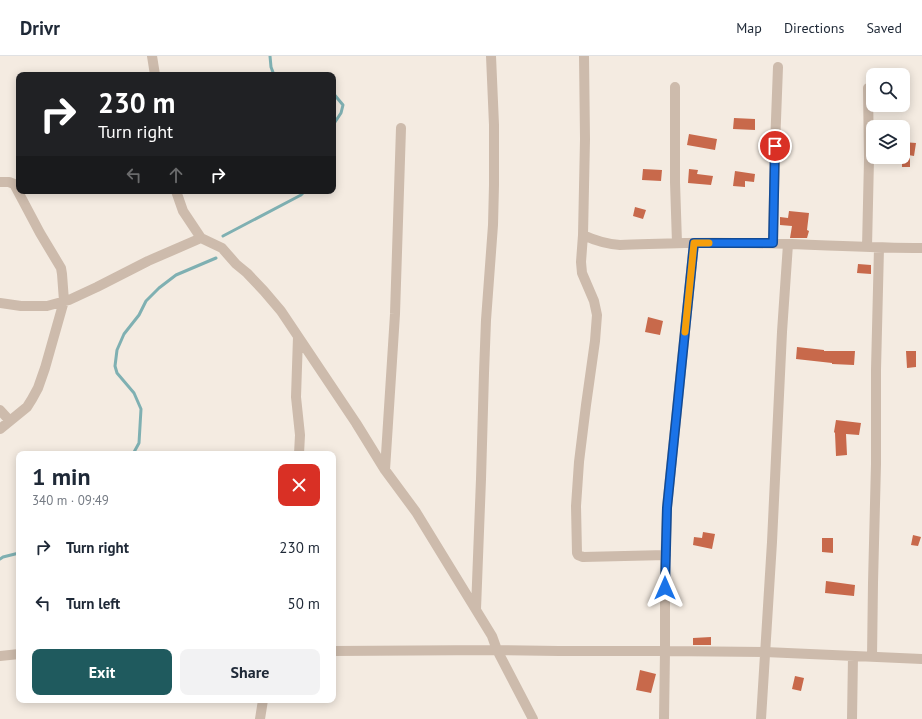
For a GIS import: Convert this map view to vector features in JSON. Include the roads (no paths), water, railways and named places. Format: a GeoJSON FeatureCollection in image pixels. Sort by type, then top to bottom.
{"type":"FeatureCollection","features":[{"type":"Feature","properties":{"kind":"street"},"geometry":{"type":"LineString","coordinates":[[476,609],[486,320],[493,225],[493,97],[491,56]]}},
{"type":"Feature","properties":{"kind":"street"},"geometry":{"type":"LineString","coordinates":[[584,56],[585,139],[581,262],[582,273],[594,301],[597,315],[595,342],[579,462],[576,506],[577,553],[583,558],[666,555]]}},
{"type":"Feature","properties":{"kind":"street"},"geometry":{"type":"LineString","coordinates":[[149,57],[154,72]]}},
{"type":"Feature","properties":{"kind":"street"},"geometry":{"type":"LineString","coordinates":[[773,243],[778,66]]}},
{"type":"Feature","properties":{"kind":"street"},"geometry":{"type":"LineString","coordinates":[[676,87],[675,175],[677,243]]}},
{"type":"Feature","properties":{"kind":"street"},"geometry":{"type":"LineString","coordinates":[[867,248],[868,112]]}},
{"type":"Feature","properties":{"kind":"street"},"geometry":{"type":"LineString","coordinates":[[385,470],[395,314],[401,128]]}},
{"type":"Feature","properties":{"kind":"street"},"geometry":{"type":"LineString","coordinates":[[0,182],[9,182],[14,184],[16,188]]}},
{"type":"Feature","properties":{"kind":"street"},"geometry":{"type":"LineString","coordinates":[[0,429],[27,406],[38,388],[64,301],[62,274],[59,264],[40,233],[19,194]]}},
{"type":"Feature","properties":{"kind":"street"},"geometry":{"type":"LineString","coordinates":[[177,194],[183,211],[201,238],[222,248],[264,291],[281,311],[385,470],[416,512],[476,609],[492,636],[497,650],[533,719]]}},
{"type":"Feature","properties":{"kind":"street"},"geometry":{"type":"LineString","coordinates":[[583,234],[594,240],[613,244],[773,243],[867,248],[922,248]]}},
{"type":"Feature","properties":{"kind":"street"},"geometry":{"type":"LineString","coordinates":[[0,303],[20,306],[47,306],[64,301],[97,287],[148,261],[201,238]]}},
{"type":"Feature","properties":{"kind":"street"},"geometry":{"type":"LineString","coordinates":[[664,719],[667,508],[694,243]]}},
{"type":"Feature","properties":{"kind":"street"},"geometry":{"type":"LineString","coordinates":[[761,719],[788,244]]}},
{"type":"Feature","properties":{"kind":"street"},"geometry":{"type":"LineString","coordinates":[[872,656],[879,248]]}},
{"type":"Feature","properties":{"kind":"street"},"geometry":{"type":"LineString","coordinates":[[298,337],[296,397],[300,435],[299,451]]}},
{"type":"Feature","properties":{"kind":"street"},"geometry":{"type":"LineString","coordinates":[[0,410],[10,421]]}},
{"type":"Feature","properties":{"kind":"street"},"geometry":{"type":"LineString","coordinates":[[336,651],[497,650],[765,652],[922,659]]}},
{"type":"Feature","properties":{"kind":"street"},"geometry":{"type":"LineString","coordinates":[[0,656],[16,654]]}},
{"type":"Feature","properties":{"kind":"street"},"geometry":{"type":"LineString","coordinates":[[852,719],[853,656]]}},
{"type":"Feature","properties":{"kind":"street"},"geometry":{"type":"LineString","coordinates":[[260,719],[262,703]]}},
{"type":"Feature","properties":{"kind":"waterway"},"geometry":{"type":"LineString","coordinates":[[270,56],[273,72]]}},
{"type":"Feature","properties":{"kind":"waterway"},"geometry":{"type":"LineString","coordinates":[[336,97],[343,105],[341,113],[336,120]]}},
{"type":"Feature","properties":{"kind":"waterway"},"geometry":{"type":"LineString","coordinates":[[223,236],[302,194]]}},
{"type":"Feature","properties":{"kind":"waterway"},"geometry":{"type":"LineString","coordinates":[[135,451],[139,443],[141,409],[134,393],[117,373],[115,366],[117,350],[124,334],[139,315],[146,301],[159,288],[176,275],[216,258]]}},
{"type":"Feature","properties":{"kind":"waterway"},"geometry":{"type":"LineString","coordinates":[[0,559],[16,554]]}}]}
